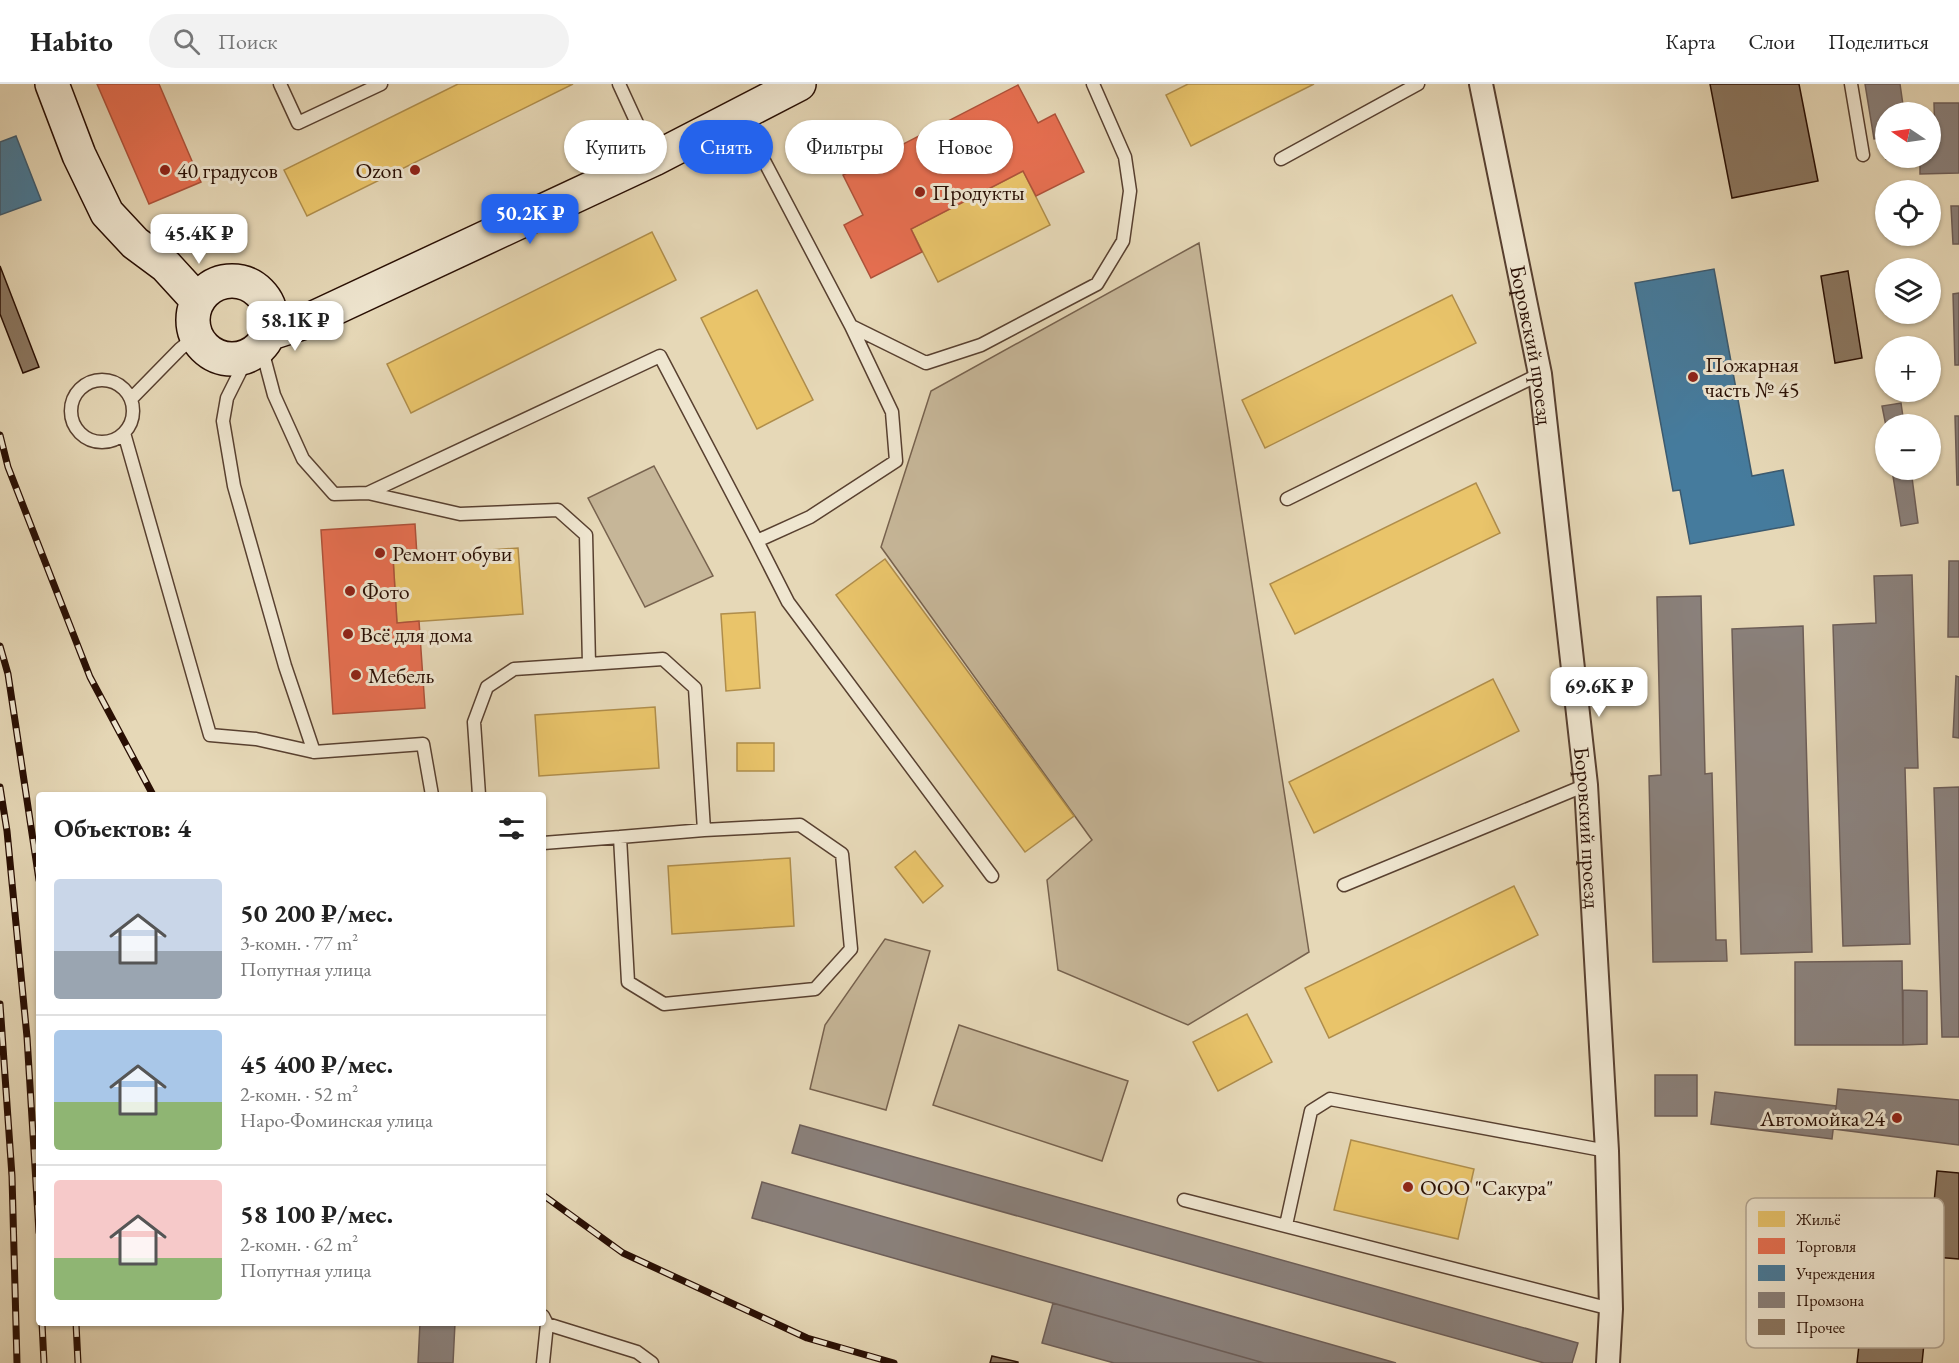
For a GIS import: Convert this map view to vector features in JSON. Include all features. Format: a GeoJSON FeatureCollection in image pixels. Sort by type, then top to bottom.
{"type":"FeatureCollection","features":[{"type":"Feature","properties":{"kind":"street"},"geometry":{"type":"LineString","coordinates":[[52,84],[80,155],[107,213],[135,243],[165,266],[198,301]]}},
{"type":"Feature","properties":{"kind":"street"},"geometry":{"type":"LineString","coordinates":[[667,152],[799,84]]}},
{"type":"Feature","properties":{"kind":"street","name":"Боровский проезд"},"geometry":{"type":"LineString","coordinates":[[1481,84],[1540,374],[1586,785],[1607,1151],[1611,1309],[1608,1363]]}},
{"type":"Feature","properties":{"kind":"street"},"geometry":{"type":"LineString","coordinates":[[305,322],[246,284],[226,281],[208,290],[198,301],[193,316],[196,336],[209,352],[228,359],[622,174]]}},
{"type":"Feature","properties":{"kind":"street"},"geometry":{"type":"LineString","coordinates":[[259,345],[271,324],[271,314],[263,296]]}},
{"type":"Feature","properties":{"kind":"lane"},"geometry":{"type":"LineString","coordinates":[[280,84],[298,123],[381,84]]}},
{"type":"Feature","properties":{"kind":"lane"},"geometry":{"type":"LineString","coordinates":[[619,84],[636,120]]}},
{"type":"Feature","properties":{"kind":"lane"},"geometry":{"type":"LineString","coordinates":[[851,326],[926,363],[981,345],[1097,284],[1123,241],[1130,191],[1125,157],[1093,84]]}},
{"type":"Feature","properties":{"kind":"lane"},"geometry":{"type":"LineString","coordinates":[[1281,159],[1418,84]]}},
{"type":"Feature","properties":{"kind":"lane"},"geometry":{"type":"LineString","coordinates":[[1851,84],[1863,155]]}},
{"type":"Feature","properties":{"kind":"lane"},"geometry":{"type":"LineString","coordinates":[[740,115],[851,326],[892,412],[896,461],[810,517],[757,541]]}},
{"type":"Feature","properties":{"kind":"lane"},"geometry":{"type":"LineString","coordinates":[[131,399],[196,336]]}},
{"type":"Feature","properties":{"kind":"lane"},"geometry":{"type":"LineString","coordinates":[[259,345],[274,395],[303,459],[334,494],[368,493],[460,514],[558,510],[586,535],[589,664]]}},
{"type":"Feature","properties":{"kind":"lane"},"geometry":{"type":"LineString","coordinates":[[259,345],[227,398],[223,421],[234,486],[285,666],[314,752]]}},
{"type":"Feature","properties":{"kind":"lane"},"geometry":{"type":"LineString","coordinates":[[368,493],[660,356],[788,602],[993,876]]}},
{"type":"Feature","properties":{"kind":"lane"},"geometry":{"type":"LineString","coordinates":[[1287,499],[1540,374]]}},
{"type":"Feature","properties":{"kind":"lane"},"geometry":{"type":"LineString","coordinates":[[102,380],[118,384],[131,399],[132,419],[124,433],[111,441],[103,442],[87,438],[76,427],[72,411],[73,404],[80,389],[94,381],[102,380]]}},
{"type":"Feature","properties":{"kind":"lane"},"geometry":{"type":"LineString","coordinates":[[124,433],[210,735],[256,740],[314,752],[423,744],[431,792]]}},
{"type":"Feature","properties":{"kind":"lane"},"geometry":{"type":"LineString","coordinates":[[479,792],[474,722],[487,687],[514,669],[663,659],[694,688],[704,830]]}},
{"type":"Feature","properties":{"kind":"lane"},"geometry":{"type":"LineString","coordinates":[[1344,885],[1586,785]]}},
{"type":"Feature","properties":{"kind":"lane"},"geometry":{"type":"LineString","coordinates":[[546,843],[704,830],[800,825],[842,854],[851,949],[815,989],[664,1004],[628,982],[620,837]]}},
{"type":"Feature","properties":{"kind":"lane"},"geometry":{"type":"LineString","coordinates":[[1286,1224],[1311,1111],[1330,1099],[1607,1151]]}},
{"type":"Feature","properties":{"kind":"lane"},"geometry":{"type":"LineString","coordinates":[[1184,1200],[1286,1224],[1611,1309]]}},
{"type":"Feature","properties":{"kind":"lane"},"geometry":{"type":"LineString","coordinates":[[546,1320],[637,1352],[650,1363]]}},
{"type":"Feature","properties":{"kind":"lane"},"geometry":{"type":"LineString","coordinates":[[543,1363],[545,1326]]}},
{"type":"Feature","properties":{"kind":"shaded area"},"geometry":{"type":"Polygon","coordinates":[[[1199,243],[1309,952],[1188,1025],[1058,970],[1047,880],[1092,840],[881,547],[931,391],[1199,243]]]}},
{"type":"Feature","properties":{"kind":"shaded area"},"geometry":{"type":"Polygon","coordinates":[[[654,466],[713,576],[645,607],[588,498],[654,466]]]}},
{"type":"Feature","properties":{"kind":"shaded area"},"geometry":{"type":"Polygon","coordinates":[[[885,939],[930,951],[886,1110],[810,1089],[825,1025],[885,939]]]}},
{"type":"Feature","properties":{"kind":"shaded area"},"geometry":{"type":"Polygon","coordinates":[[[959,1025],[1128,1081],[1102,1161],[933,1105],[959,1025]]]}},
{"type":"Feature","properties":{"kind":"building: Жильё"},"geometry":{"type":"Polygon","coordinates":[[[458,84],[573,84],[307,216],[284,170],[458,84]]]}},
{"type":"Feature","properties":{"kind":"building: Жильё"},"geometry":{"type":"Polygon","coordinates":[[[1188,84],[1314,84],[1191,146],[1166,95],[1188,84]]]}},
{"type":"Feature","properties":{"kind":"building: Жильё"},"geometry":{"type":"Polygon","coordinates":[[[1023,171],[1050,225],[938,282],[911,229],[1023,171]]]}},
{"type":"Feature","properties":{"kind":"building: Жильё"},"geometry":{"type":"Polygon","coordinates":[[[652,232],[676,280],[411,413],[387,364],[652,232]]]}},
{"type":"Feature","properties":{"kind":"building: Жильё"},"geometry":{"type":"Polygon","coordinates":[[[757,290],[813,400],[757,429],[701,318],[757,290]]]}},
{"type":"Feature","properties":{"kind":"building: Жильё"},"geometry":{"type":"Polygon","coordinates":[[[1452,295],[1476,343],[1265,448],[1242,400],[1452,295]]]}},
{"type":"Feature","properties":{"kind":"building: Жильё"},"geometry":{"type":"Polygon","coordinates":[[[1476,483],[1500,533],[1295,634],[1270,584],[1476,483]]]}},
{"type":"Feature","properties":{"kind":"building: Жильё"},"geometry":{"type":"Polygon","coordinates":[[[518,548],[523,614],[397,623],[393,557],[518,548]]]}},
{"type":"Feature","properties":{"kind":"building: Жильё"},"geometry":{"type":"Polygon","coordinates":[[[885,559],[1074,816],[1025,852],[836,595],[885,559]]]}},
{"type":"Feature","properties":{"kind":"building: Жильё"},"geometry":{"type":"Polygon","coordinates":[[[755,612],[760,688],[726,691],[721,614],[755,612]]]}},
{"type":"Feature","properties":{"kind":"building: Жильё"},"geometry":{"type":"Polygon","coordinates":[[[1493,679],[1519,731],[1314,833],[1289,782],[1493,679]]]}},
{"type":"Feature","properties":{"kind":"building: Жильё"},"geometry":{"type":"Polygon","coordinates":[[[655,707],[659,768],[539,776],[535,715],[655,707]]]}},
{"type":"Feature","properties":{"kind":"building: Жильё"},"geometry":{"type":"Polygon","coordinates":[[[737,743],[774,743],[774,771],[737,771],[737,743]]]}},
{"type":"Feature","properties":{"kind":"building: Жильё"},"geometry":{"type":"Polygon","coordinates":[[[915,851],[943,886],[923,903],[895,867],[915,851]]]}},
{"type":"Feature","properties":{"kind":"building: Жильё"},"geometry":{"type":"Polygon","coordinates":[[[790,858],[794,926],[672,934],[668,866],[790,858]]]}},
{"type":"Feature","properties":{"kind":"building: Жильё"},"geometry":{"type":"Polygon","coordinates":[[[1514,886],[1538,935],[1329,1038],[1305,988],[1514,886]]]}},
{"type":"Feature","properties":{"kind":"building: Жильё"},"geometry":{"type":"Polygon","coordinates":[[[1247,1014],[1272,1062],[1218,1091],[1193,1042],[1247,1014]]]}},
{"type":"Feature","properties":{"kind":"building: Жильё"},"geometry":{"type":"Polygon","coordinates":[[[1351,1140],[1474,1169],[1458,1239],[1334,1210],[1351,1140]]]}},
{"type":"Feature","properties":{"kind":"building: Торговля"},"geometry":{"type":"Polygon","coordinates":[[[97,84],[159,84],[201,182],[149,204],[97,84]]]}},
{"type":"Feature","properties":{"kind":"building: Торговля"},"geometry":{"type":"Polygon","coordinates":[[[1018,85],[1038,123],[1055,114],[1084,172],[1036,196],[1023,171],[911,229],[922,252],[871,278],[844,225],[863,215],[843,175],[904,174],[904,144],[916,137],[916,174],[1013,174],[1013,120],[950,120],[1018,85]]]}},
{"type":"Feature","properties":{"kind":"building: Торговля"},"geometry":{"type":"Polygon","coordinates":[[[415,524],[417,556],[393,557],[397,623],[419,621],[425,708],[333,714],[321,530],[415,524]]]}},
{"type":"Feature","properties":{"kind":"building: Учреждения"},"geometry":{"type":"Polygon","coordinates":[[[16,136],[41,200],[0,215],[0,142],[16,136]]]}},
{"type":"Feature","properties":{"kind":"building: Учреждения","name":"Пожарная часть № 45"},"geometry":{"type":"Polygon","coordinates":[[[1714,269],[1752,476],[1783,470],[1794,525],[1690,544],[1680,490],[1673,491],[1635,283],[1714,269]]]}},
{"type":"Feature","properties":{"kind":"building: Промзона"},"geometry":{"type":"Polygon","coordinates":[[[1865,84],[1900,84],[1903,102],[1875,102],[1874,139],[1865,84]]]}},
{"type":"Feature","properties":{"kind":"building: Промзона"},"geometry":{"type":"Polygon","coordinates":[[[1941,103],[1959,103],[1959,173],[1920,174],[1920,168],[1941,168],[1941,103]]]}},
{"type":"Feature","properties":{"kind":"building: Промзона"},"geometry":{"type":"Polygon","coordinates":[[[1951,206],[1959,206],[1959,244],[1953,244],[1951,206]]]}},
{"type":"Feature","properties":{"kind":"building: Промзона"},"geometry":{"type":"Polygon","coordinates":[[[1959,293],[1959,365],[1955,365],[1953,294],[1959,293]]]}},
{"type":"Feature","properties":{"kind":"building: Промзона"},"geometry":{"type":"Polygon","coordinates":[[[1901,403],[1903,414],[1884,414],[1882,406],[1901,403]]]}},
{"type":"Feature","properties":{"kind":"building: Промзона"},"geometry":{"type":"Polygon","coordinates":[[[1955,416],[1959,416],[1959,485],[1957,485],[1955,416]]]}},
{"type":"Feature","properties":{"kind":"building: Промзона"},"geometry":{"type":"Polygon","coordinates":[[[1894,480],[1912,480],[1918,523],[1901,526],[1894,480]]]}},
{"type":"Feature","properties":{"kind":"building: Промзона"},"geometry":{"type":"Polygon","coordinates":[[[1949,561],[1959,561],[1959,637],[1948,637],[1949,561]]]}},
{"type":"Feature","properties":{"kind":"building: Промзона"},"geometry":{"type":"Polygon","coordinates":[[[1912,575],[1918,768],[1905,768],[1910,944],[1843,946],[1833,625],[1876,623],[1874,576],[1912,575]]]}},
{"type":"Feature","properties":{"kind":"building: Промзона"},"geometry":{"type":"Polygon","coordinates":[[[1701,596],[1705,774],[1712,773],[1716,940],[1726,940],[1727,961],[1653,962],[1649,776],[1661,775],[1657,597],[1701,596]]]}},
{"type":"Feature","properties":{"kind":"building: Промзона"},"geometry":{"type":"Polygon","coordinates":[[[1803,626],[1812,952],[1741,954],[1732,629],[1803,626]]]}},
{"type":"Feature","properties":{"kind":"building: Промзона"},"geometry":{"type":"Polygon","coordinates":[[[1956,676],[1959,677],[1959,738],[1953,737],[1956,676]]]}},
{"type":"Feature","properties":{"kind":"building: Промзона"},"geometry":{"type":"Polygon","coordinates":[[[1959,787],[1959,1037],[1942,1037],[1934,788],[1959,787]]]}},
{"type":"Feature","properties":{"kind":"building: Промзона"},"geometry":{"type":"Polygon","coordinates":[[[1902,961],[1903,1045],[1795,1045],[1795,962],[1902,961]]]}},
{"type":"Feature","properties":{"kind":"building: Промзона"},"geometry":{"type":"Polygon","coordinates":[[[1903,990],[1927,991],[1927,1044],[1903,1045],[1903,990]]]}},
{"type":"Feature","properties":{"kind":"building: Промзона"},"geometry":{"type":"Polygon","coordinates":[[[1655,1075],[1697,1075],[1697,1116],[1655,1116],[1655,1075]]]}},
{"type":"Feature","properties":{"kind":"building: Промзона","name":"Автомойка 24"},"geometry":{"type":"Polygon","coordinates":[[[1838,1089],[1959,1100],[1959,1145],[1834,1129],[1838,1089]]]}},
{"type":"Feature","properties":{"kind":"building: Промзона"},"geometry":{"type":"Polygon","coordinates":[[[1715,1092],[1836,1106],[1832,1139],[1711,1124],[1715,1092]]]}},
{"type":"Feature","properties":{"kind":"building: Промзона"},"geometry":{"type":"Polygon","coordinates":[[[800,1125],[1578,1343],[1572,1363],[1544,1363],[792,1153],[800,1125]]]}},
{"type":"Feature","properties":{"kind":"building: Промзона"},"geometry":{"type":"Polygon","coordinates":[[[762,1182],[1396,1363],[1264,1363],[752,1218],[762,1182]]]}},
{"type":"Feature","properties":{"kind":"building: Промзона"},"geometry":{"type":"Polygon","coordinates":[[[1053,1303],[1264,1363],[1114,1363],[1042,1343],[1053,1303]]]}},
{"type":"Feature","properties":{"kind":"building: Промзона"},"geometry":{"type":"Polygon","coordinates":[[[420,1326],[455,1326],[453,1363],[418,1363],[420,1326]]]}},
{"type":"Feature","properties":{"kind":"building: Прочее"},"geometry":{"type":"Polygon","coordinates":[[[1710,84],[1799,84],[1818,181],[1732,198],[1710,84]]]}},
{"type":"Feature","properties":{"kind":"building: Прочее"},"geometry":{"type":"Polygon","coordinates":[[[0,266],[39,367],[23,373],[0,314],[0,266]]]}},
{"type":"Feature","properties":{"kind":"building: Прочее"},"geometry":{"type":"Polygon","coordinates":[[[1848,271],[1862,358],[1835,363],[1821,276],[1848,271]]]}},
{"type":"Feature","properties":{"kind":"building: Прочее"},"geometry":{"type":"Polygon","coordinates":[[[1937,1171],[1959,1173],[1959,1259],[1944,1258],[1944,1198],[1934,1198],[1937,1171]]]}},
{"type":"Feature","properties":{"kind":"building: Прочее"},"geometry":{"type":"Polygon","coordinates":[[[1859,1348],[1924,1348],[1922,1363],[1857,1363],[1859,1348]]]}},
{"type":"Feature","properties":{"kind":"building: Прочее"},"geometry":{"type":"Polygon","coordinates":[[[992,1356],[1018,1362],[1018,1363],[990,1363],[992,1356]]]}},
{"type":"Feature","properties":{"kind":"railway"},"geometry":{"type":"LineString","coordinates":[[0,435],[8,467],[90,677],[151,792]]}},
{"type":"Feature","properties":{"kind":"railway"},"geometry":{"type":"LineString","coordinates":[[0,646],[8,674],[36,860]]}},
{"type":"Feature","properties":{"kind":"railway"},"geometry":{"type":"LineString","coordinates":[[0,787],[7,831],[27,1037],[36,1183]]}},
{"type":"Feature","properties":{"kind":"railway"},"geometry":{"type":"LineString","coordinates":[[0,1004],[12,1176],[17,1363]]}},
{"type":"Feature","properties":{"kind":"railway"},"geometry":{"type":"LineString","coordinates":[[546,1197],[623,1253],[807,1338],[894,1363]]}},
{"type":"Feature","properties":{"kind":"railway"},"geometry":{"type":"LineString","coordinates":[[42,1326],[44,1363]]}},
{"type":"Feature","properties":{"kind":"railway"},"geometry":{"type":"LineString","coordinates":[[76,1326],[78,1363]]}},
{"type":"Feature","properties":{"kind":"place","name":"40 градусов"},"geometry":{"type":"Point","coordinates":[165,170]}},
{"type":"Feature","properties":{"kind":"place","name":"Ozon"},"geometry":{"type":"Point","coordinates":[415,170]}},
{"type":"Feature","properties":{"kind":"place","name":"Продукты"},"geometry":{"type":"Point","coordinates":[920,192]}},
{"type":"Feature","properties":{"kind":"place","name":"Пожарная часть № 45"},"geometry":{"type":"Point","coordinates":[1693,377]}},
{"type":"Feature","properties":{"kind":"place","name":"Ремонт обуви"},"geometry":{"type":"Point","coordinates":[380,553]}},
{"type":"Feature","properties":{"kind":"place","name":"Фото"},"geometry":{"type":"Point","coordinates":[350,591]}},
{"type":"Feature","properties":{"kind":"place","name":"Всё для дома"},"geometry":{"type":"Point","coordinates":[348,634]}},
{"type":"Feature","properties":{"kind":"place","name":"Мебель"},"geometry":{"type":"Point","coordinates":[356,675]}},
{"type":"Feature","properties":{"kind":"place","name":"Автомойка 24"},"geometry":{"type":"Point","coordinates":[1897,1118]}},
{"type":"Feature","properties":{"kind":"place","name":"ООО \"Сакура\""},"geometry":{"type":"Point","coordinates":[1408,1187]}}]}
